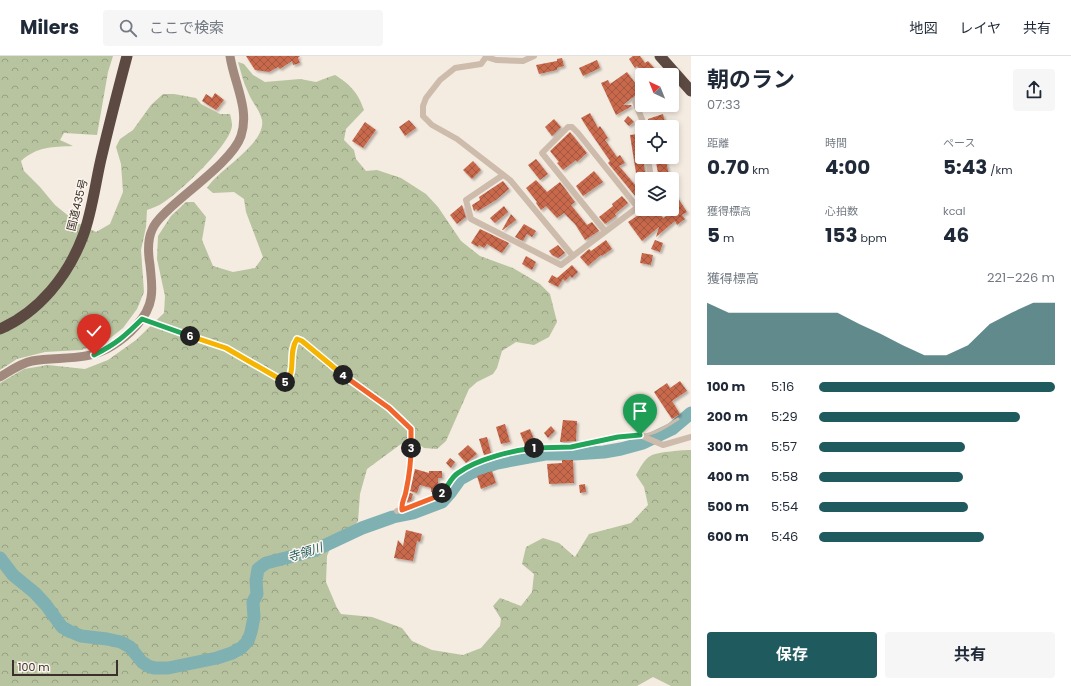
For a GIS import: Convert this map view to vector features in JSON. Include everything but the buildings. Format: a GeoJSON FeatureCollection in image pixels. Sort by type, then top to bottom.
{"type":"FeatureCollection","features":[{"type":"Feature","properties":{"kind":"highway","name":"国道435号"},"geometry":{"type":"LineString","coordinates":[[0,329],[26,313],[43,299],[57,284],[75,254],[84,235],[127,56]]}},
{"type":"Feature","properties":{"kind":"highway"},"geometry":{"type":"LineString","coordinates":[[660,56],[667,68]]}},
{"type":"Feature","properties":{"kind":"highway"},"geometry":{"type":"LineString","coordinates":[[679,81],[691,91]]}},
{"type":"Feature","properties":{"kind":"street"},"geometry":{"type":"LineString","coordinates":[[0,377],[22,364],[32,361],[94,355],[112,346],[142,319],[149,307],[152,297],[148,252],[149,238],[152,229],[158,220],[171,207],[223,161],[240,137],[244,123],[243,110],[230,56]]}},
{"type":"Feature","properties":{"kind":"street"},"geometry":{"type":"LineString","coordinates":[[534,56],[522,61],[496,60],[485,57],[481,64],[456,68],[440,80],[426,98],[423,106],[423,116],[432,125],[457,139],[510,180],[573,256]]}},
{"type":"Feature","properties":{"kind":"street"},"geometry":{"type":"LineString","coordinates":[[605,231],[542,153],[568,127],[572,127],[635,200]]}},
{"type":"Feature","properties":{"kind":"street"},"geometry":{"type":"LineString","coordinates":[[503,175],[466,200],[472,219],[561,264],[635,210]]}},
{"type":"Feature","properties":{"kind":"street"},"geometry":{"type":"LineString","coordinates":[[400,510],[438,496],[443,492],[456,474],[474,464],[513,451],[540,447],[571,447],[618,437],[641,436],[662,445],[691,437]]}},
{"type":"Feature","properties":{"kind":"lane"},"geometry":{"type":"LineString","coordinates":[[641,436],[656,431],[678,419]]}},
{"type":"Feature","properties":{"kind":"path"},"geometry":{"type":"LineString","coordinates":[[142,319],[226,348],[287,382],[291,377],[292,346],[297,339],[302,341],[360,388],[389,408],[411,429],[411,466],[406,492],[400,510]]}},
{"type":"Feature","properties":{"kind":"green space"},"geometry":{"type":"Polygon","coordinates":[[[0,56],[113,56],[108,72],[97,135],[64,133],[60,140],[73,146],[52,147],[39,150],[33,152],[21,161],[24,171],[55,205],[76,222],[96,232],[110,224],[123,192],[121,164],[116,147],[120,139],[133,130],[151,105],[163,94],[174,94],[196,98],[201,104],[220,114],[230,114],[232,126],[223,144],[214,156],[192,179],[171,197],[156,207],[147,210],[146,227],[141,250],[144,292],[137,309],[123,328],[104,343],[81,350],[45,352],[17,359],[0,370],[0,56]]]}},
{"type":"Feature","properties":{"kind":"green space"},"geometry":{"type":"Polygon","coordinates":[[[238,62],[244,64],[253,75],[265,82],[300,79],[316,82],[335,75],[345,82],[356,94],[364,110],[346,129],[344,140],[354,150],[356,159],[366,171],[377,170],[401,178],[426,194],[438,207],[461,241],[480,256],[513,268],[540,284],[550,294],[557,322],[549,337],[534,345],[516,342],[502,351],[497,368],[493,374],[477,382],[469,389],[446,441],[437,449],[424,448],[414,441],[401,444],[367,469],[360,494],[358,521],[352,529],[334,539],[327,556],[326,582],[341,614],[372,617],[402,628],[412,641],[432,650],[463,655],[481,648],[500,626],[501,619],[493,606],[500,598],[521,606],[532,592],[534,574],[522,564],[526,547],[543,538],[559,543],[575,557],[589,534],[631,523],[648,505],[644,487],[636,475],[642,464],[647,459],[652,455],[660,453],[691,450],[691,686],[671,686],[653,677],[637,686],[0,686],[0,383],[24,369],[48,365],[85,369],[108,360],[136,340],[164,313],[165,296],[157,259],[158,236],[171,216],[186,202],[194,202],[206,217],[202,240],[213,266],[233,272],[255,268],[263,257],[246,212],[244,199],[234,192],[213,193],[207,188],[250,147],[257,138],[261,129],[261,116],[246,88],[238,62]]]}},
{"type":"Feature","properties":{"kind":"waterway","name":"寺領川"},"geometry":{"type":"LineString","coordinates":[[0,558],[13,575],[35,593],[46,605],[62,627],[69,631],[81,636],[121,642],[130,647],[142,662],[154,668],[168,668],[217,658],[232,653],[241,648],[248,641],[254,617],[253,602],[257,594],[256,581],[258,569],[266,563],[313,551],[362,528],[393,517],[413,513],[442,502],[460,479],[497,463],[545,454],[574,454],[621,449],[643,443],[672,429],[691,413]]}},
{"type":"Feature","properties":{"kind":"route"},"geometry":{"type":"LineString","coordinates":[[94,355],[112,346],[142,319],[226,348],[287,382],[291,377],[292,346],[297,339],[302,341],[360,388],[389,408],[411,429],[411,466],[402,504],[402,510],[438,496],[443,492],[456,474],[474,464],[513,451],[540,447],[571,447],[618,437],[640,435]]}}]}
